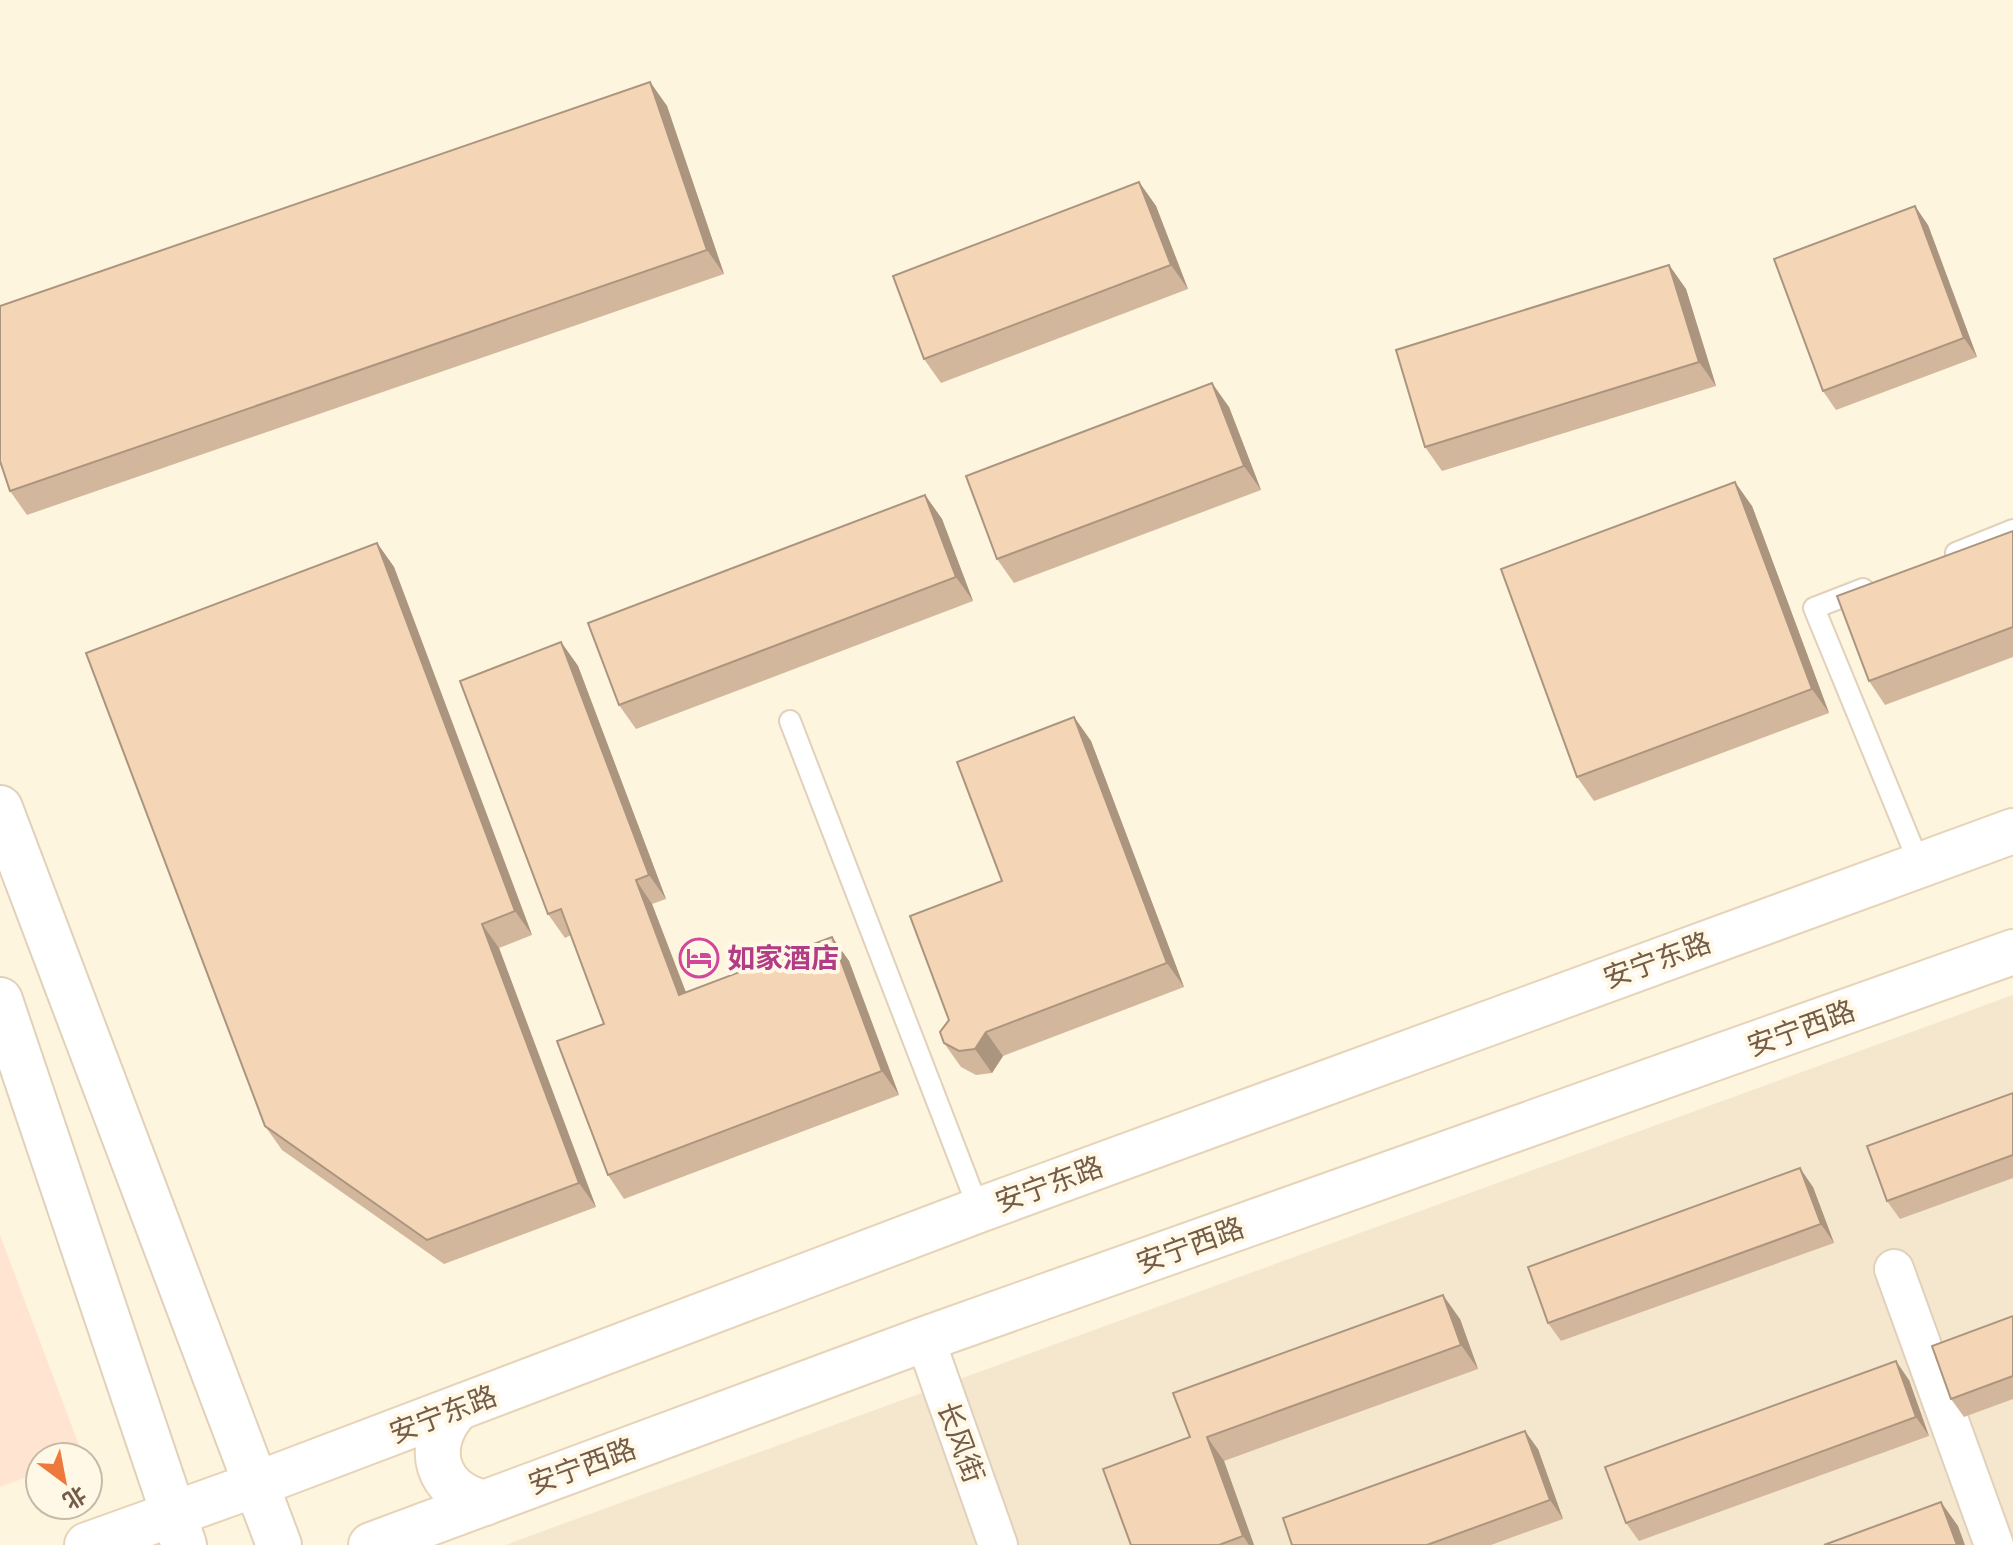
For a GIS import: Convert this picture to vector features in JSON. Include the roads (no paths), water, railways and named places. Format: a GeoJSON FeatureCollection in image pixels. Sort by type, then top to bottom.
{"type":"FeatureCollection","features":[{"type":"Feature","properties":{"kind":"main road"},"geometry":{"type":"LineString","coordinates":[[0,808],[279,1545]]}},
{"type":"Feature","properties":{"kind":"main road","name":"安宁东路"},"geometry":{"type":"LineString","coordinates":[[87,1545],[180,1529],[257,1484],[979,1210],[2013,831]]}},
{"type":"Feature","properties":{"kind":"main road","name":"安宁西路"},"geometry":{"type":"LineString","coordinates":[[371,1545],[925,1339],[2013,952]]}},
{"type":"Feature","properties":{"kind":"main road"},"geometry":{"type":"LineString","coordinates":[[0,1000],[180,1529]]}},
{"type":"Feature","properties":{"kind":"main road"},"geometry":{"type":"LineString","coordinates":[[457,1409],[446,1420],[439,1436],[437,1452],[440,1468],[458,1493],[485,1503]]}},
{"type":"Feature","properties":{"kind":"street"},"geometry":{"type":"LineString","coordinates":[[1894,1269],[1994,1545]]}},
{"type":"Feature","properties":{"kind":"street","name":"长风街"},"geometry":{"type":"LineString","coordinates":[[925,1339],[998,1545]]}},
{"type":"Feature","properties":{"kind":"lane"},"geometry":{"type":"LineString","coordinates":[[1942,558],[2013,530]]}},
{"type":"Feature","properties":{"kind":"lane"},"geometry":{"type":"LineString","coordinates":[[1885,580],[1814,608],[1919,863]]}},
{"type":"Feature","properties":{"kind":"lane"},"geometry":{"type":"LineString","coordinates":[[790,721],[979,1210]]}},
{"type":"Feature","properties":{"kind":"place","name":"如家酒店"},"geometry":{"type":"Point","coordinates":[699,958]}}]}
